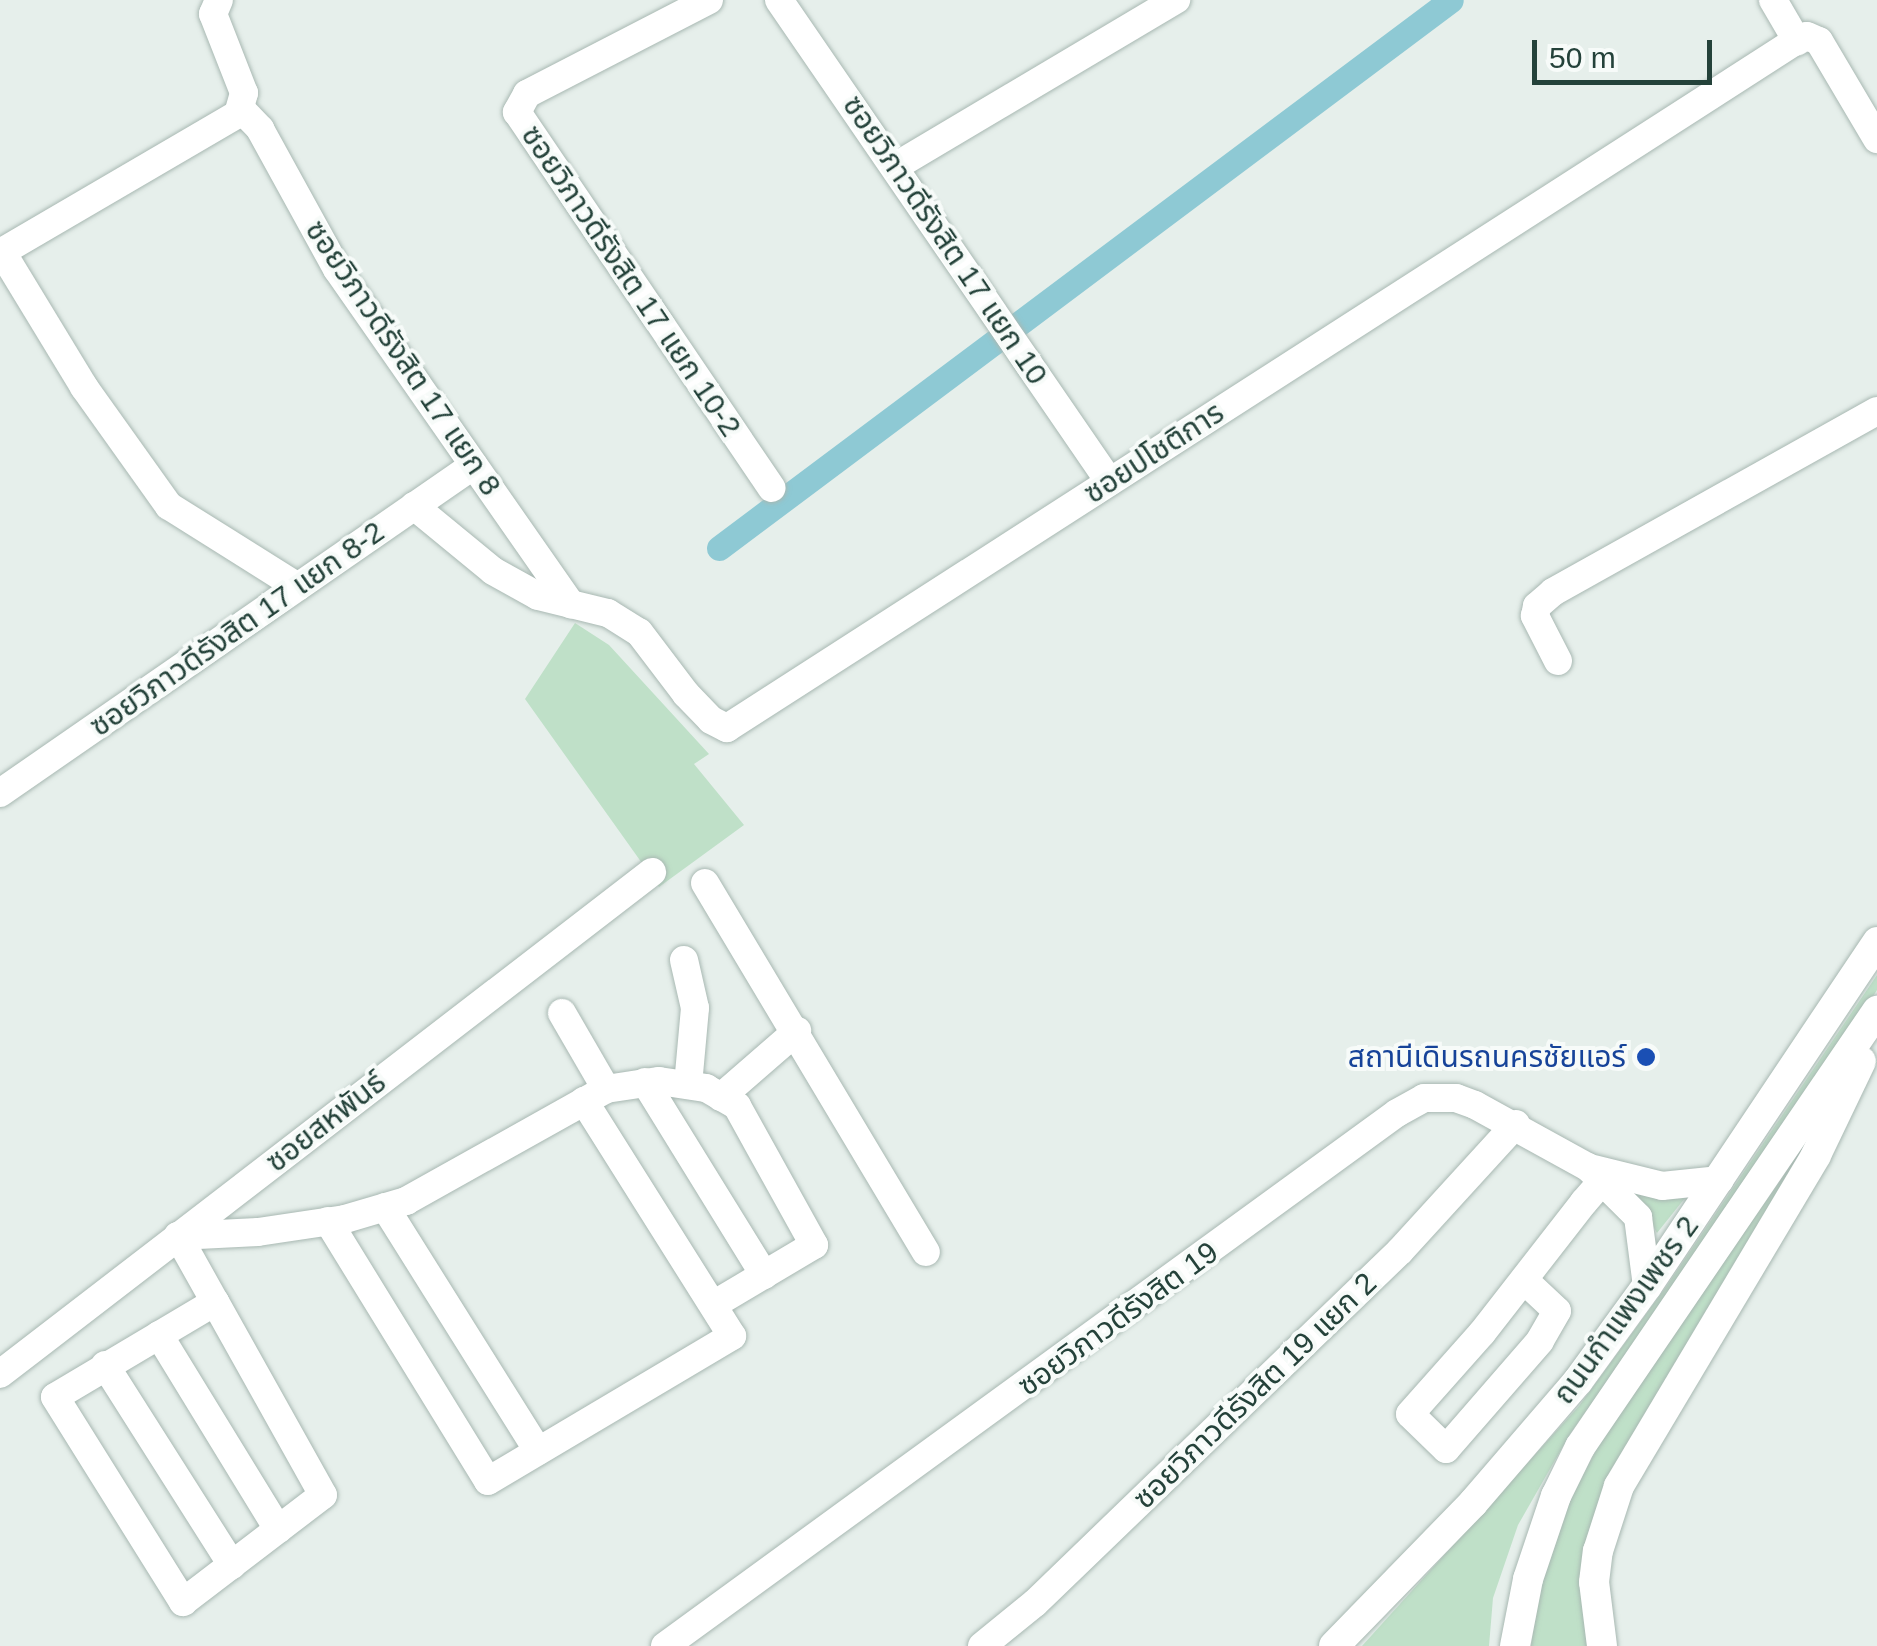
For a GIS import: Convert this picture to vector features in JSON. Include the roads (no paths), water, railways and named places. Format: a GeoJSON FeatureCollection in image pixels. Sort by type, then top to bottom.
{"type":"FeatureCollection","features":[{"type":"Feature","properties":{"kind":"main road","name":"ถนนกำแพงเพชร 2"},"geometry":{"type":"LineString","coordinates":[[1334,1646],[1525,1444],[1648,1286],[1877,942]]}},
{"type":"Feature","properties":{"kind":"main road","name":"ถนนกำแพงเพชร 2"},"geometry":{"type":"LineString","coordinates":[[1515,1646],[1528,1579],[1556,1496],[1580,1447],[1876,1013]]}},
{"type":"Feature","properties":{"kind":"main road"},"geometry":{"type":"LineString","coordinates":[[1602,1646],[1594,1582],[1598,1551],[1620,1486],[1816,1155],[1860,1063],[1876,1013]]}},
{"type":"Feature","properties":{"kind":"street","name":"ซอยวิภาวดีรังสิต 17 แยก 10-2"},"geometry":{"type":"LineString","coordinates":[[709,0],[528,94],[517,112],[772,488]]}},
{"type":"Feature","properties":{"kind":"street","name":"ซอยวิภาวดีรังสิต 17 แยก 10"},"geometry":{"type":"LineString","coordinates":[[779,0],[1109,481]]}},
{"type":"Feature","properties":{"kind":"street"},"geometry":{"type":"LineString","coordinates":[[896,166],[1176,0]]}},
{"type":"Feature","properties":{"kind":"street"},"geometry":{"type":"LineString","coordinates":[[1774,0],[1796,41],[1807,36],[1819,41],[1877,139]]}},
{"type":"Feature","properties":{"kind":"street"},"geometry":{"type":"LineString","coordinates":[[217,1],[213,14],[244,93],[241,109],[1,252],[84,388],[168,506],[298,587]]}},
{"type":"Feature","properties":{"kind":"street","name":"ซอยปโชติการ"},"geometry":{"type":"LineString","coordinates":[[414,506],[494,571],[538,596],[608,614],[639,632],[686,694],[711,720],[728,728],[1796,41]]}},
{"type":"Feature","properties":{"kind":"street","name":"ซอยวิภาวดีรังสิต 17 แยก 8"},"geometry":{"type":"LineString","coordinates":[[241,109],[260,130],[337,269],[571,604]]}},
{"type":"Feature","properties":{"kind":"street"},"geometry":{"type":"LineString","coordinates":[[1558,662],[1534,616],[1537,606],[1553,592],[1877,411]]}},
{"type":"Feature","properties":{"kind":"street","name":"ซอยวิภาวดีรังสิต 17 แยก 8-2"},"geometry":{"type":"LineString","coordinates":[[0,794],[474,465]]}},
{"type":"Feature","properties":{"kind":"street","name":"ซอยสหพันธ์"},"geometry":{"type":"LineString","coordinates":[[0,1374],[652,872]]}},
{"type":"Feature","properties":{"kind":"street"},"geometry":{"type":"LineString","coordinates":[[705,883],[926,1252]]}},
{"type":"Feature","properties":{"kind":"street"},"geometry":{"type":"LineString","coordinates":[[684,960],[695,1008],[688,1085]]}},
{"type":"Feature","properties":{"kind":"street"},"geometry":{"type":"LineString","coordinates":[[328,1221],[488,1481],[732,1336],[595,1095],[562,1013]]}},
{"type":"Feature","properties":{"kind":"street"},"geometry":{"type":"LineString","coordinates":[[721,1097],[797,1031]]}},
{"type":"Feature","properties":{"kind":"street"},"geometry":{"type":"LineString","coordinates":[[216,1302],[55,1396],[183,1602],[323,1495],[216,1302],[178,1236],[258,1232],[385,1207],[440,1186],[595,1095],[645,1082],[688,1085],[706,1088],[736,1106],[814,1245],[713,1305]]}},
{"type":"Feature","properties":{"kind":"street"},"geometry":{"type":"LineString","coordinates":[[645,1082],[764,1275]]}},
{"type":"Feature","properties":{"kind":"street","name":"ซอยวิภาวดีรังสิต 19"},"geometry":{"type":"LineString","coordinates":[[681,1642],[1397,1113],[1424,1098],[1456,1098],[1516,1124],[1595,1173],[1638,1217],[1648,1286]]}},
{"type":"Feature","properties":{"kind":"street","name":"ซอยวิภาวดีรังสิต 19 แยก 2"},"geometry":{"type":"LineString","coordinates":[[982,1646],[1035,1602],[1400,1252],[1516,1124]]}},
{"type":"Feature","properties":{"kind":"street"},"geometry":{"type":"LineString","coordinates":[[1524,1280],[1557,1311],[1540,1341],[1446,1449],[1410,1414],[1524,1280],[1595,1173]]}},
{"type":"Feature","properties":{"kind":"street","name":"ซอยวิภาวดีรังสิต 19"},"geometry":{"type":"LineString","coordinates":[[1595,1173],[1662,1186],[1720,1180]]}},
{"type":"Feature","properties":{"kind":"street"},"geometry":{"type":"LineString","coordinates":[[385,1207],[538,1451]]}},
{"type":"Feature","properties":{"kind":"street"},"geometry":{"type":"LineString","coordinates":[[159,1335],[278,1529]]}},
{"type":"Feature","properties":{"kind":"street"},"geometry":{"type":"LineString","coordinates":[[105,1365],[232,1564]]}},
{"type":"Feature","properties":{"kind":"waterway"},"geometry":{"type":"LineString","coordinates":[[719,548],[1451,0]]}},
{"type":"Feature","properties":{"kind":"place","name":"สถานีเดินรถนครชัยแอร์"},"geometry":{"type":"Point","coordinates":[1646,1057]}}]}
